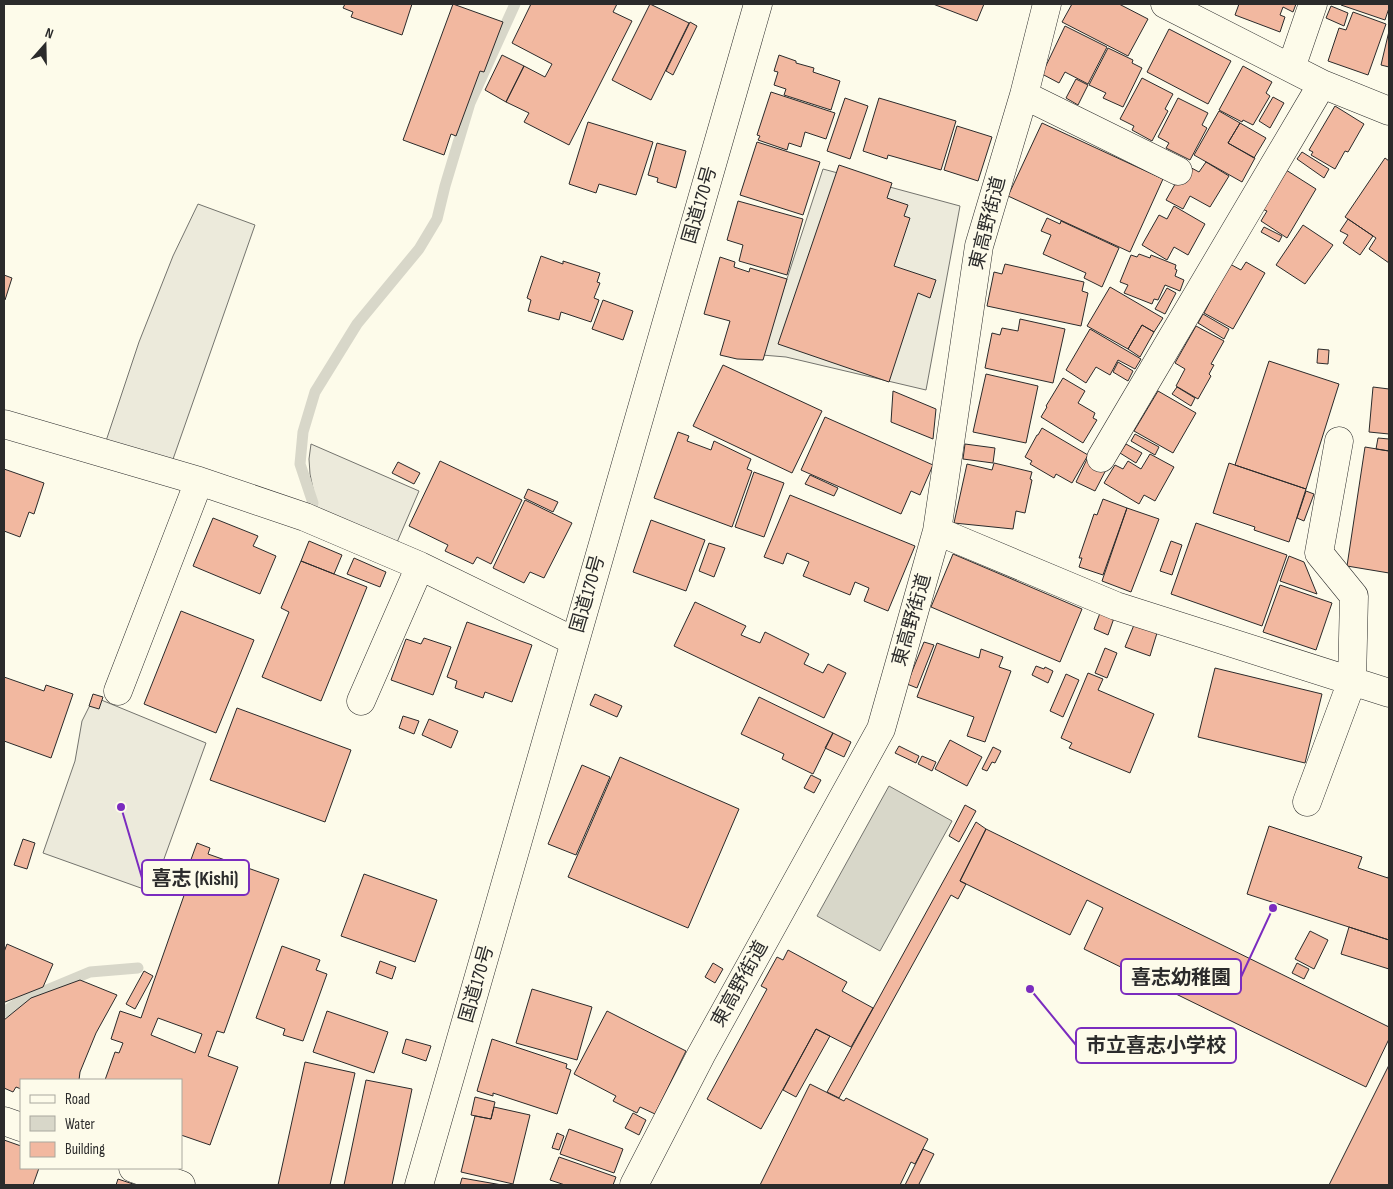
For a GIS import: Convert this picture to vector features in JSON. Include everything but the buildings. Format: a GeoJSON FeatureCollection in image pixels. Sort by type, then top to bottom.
{"type":"FeatureCollection","features":[{"type":"Feature","properties":{"kind":"main road","name":"国道170号"},"geometry":{"type":"LineString","coordinates":[[419,1185],[756,4]]}},
{"type":"Feature","properties":{"kind":"main road","name":"東高野街道"},"geometry":{"type":"LineString","coordinates":[[634,1185],[701,1055],[881,729],[937,531],[979,246],[1024,95],[1047,4]]}},
{"type":"Feature","properties":{"kind":"main road"},"geometry":{"type":"LineString","coordinates":[[1165,4],[1322,84],[1389,111]]}},
{"type":"Feature","properties":{"kind":"main road"},"geometry":{"type":"LineString","coordinates":[[1291,68],[1313,4]]}},
{"type":"Feature","properties":{"kind":"main road"},"geometry":{"type":"LineString","coordinates":[[1101,458],[1322,84]]}},
{"type":"Feature","properties":{"kind":"main road"},"geometry":{"type":"LineString","coordinates":[[1024,95],[1178,171]]}},
{"type":"Feature","properties":{"kind":"main road"},"geometry":{"type":"LineString","coordinates":[[4,424],[199,481],[305,517],[420,566],[574,641]]}},
{"type":"Feature","properties":{"kind":"main road"},"geometry":{"type":"LineString","coordinates":[[1307,802],[1352,681],[1354,596],[1319,554],[1339,441]]}},
{"type":"Feature","properties":{"kind":"main road"},"geometry":{"type":"LineString","coordinates":[[118,691],[199,481]]}},
{"type":"Feature","properties":{"kind":"main road"},"geometry":{"type":"LineString","coordinates":[[937,531],[1116,606],[1389,693]]}},
{"type":"Feature","properties":{"kind":"main road"},"geometry":{"type":"LineString","coordinates":[[361,702],[420,566]]}},
{"type":"Feature","properties":{"kind":"main road"},"geometry":{"type":"LineString","coordinates":[[4,1121],[20,1128]]}},
{"type":"Feature","properties":{"kind":"main road"},"geometry":{"type":"LineString","coordinates":[[136,1169],[181,1185]]}},
{"type":"Feature","properties":{"kind":"shaded area"},"geometry":{"type":"Polygon","coordinates":[[[823,169],[960,206],[926,390],[786,357],[762,355],[823,169]]]}},
{"type":"Feature","properties":{"kind":"shaded area"},"geometry":{"type":"Polygon","coordinates":[[[198,204],[255,225],[172,462],[106,441],[139,342],[173,256],[198,204]]]}},
{"type":"Feature","properties":{"kind":"shaded area"},"geometry":{"type":"Polygon","coordinates":[[[311,444],[419,491],[395,547],[318,513],[310,474],[311,444]]]}},
{"type":"Feature","properties":{"kind":"shaded area"},"geometry":{"type":"Polygon","coordinates":[[[94,697],[206,743],[152,892],[43,853],[75,761],[82,721],[94,697]]]}},
{"type":"Feature","properties":{"kind":"water"},"geometry":{"type":"Polygon","coordinates":[[[889,786],[952,821],[880,951],[817,916],[889,786]]]}},
{"type":"Feature","properties":{"kind":"waterway"},"geometry":{"type":"LineString","coordinates":[[313,503],[300,464],[303,432],[315,392],[357,324],[419,249],[437,219],[470,103],[515,4]]}},
{"type":"Feature","properties":{"kind":"waterway"},"geometry":{"type":"LineString","coordinates":[[4,1012],[29,996],[90,972],[138,968]]}},
{"type":"Feature","properties":{"kind":"place","name":"喜志 (Kishi)"},"geometry":{"type":"Point","coordinates":[121,807]}},
{"type":"Feature","properties":{"kind":"place","name":"喜志幼稚園"},"geometry":{"type":"Point","coordinates":[1273,908]}},
{"type":"Feature","properties":{"kind":"place","name":"市立喜志小学校"},"geometry":{"type":"Point","coordinates":[1030,989]}}]}
